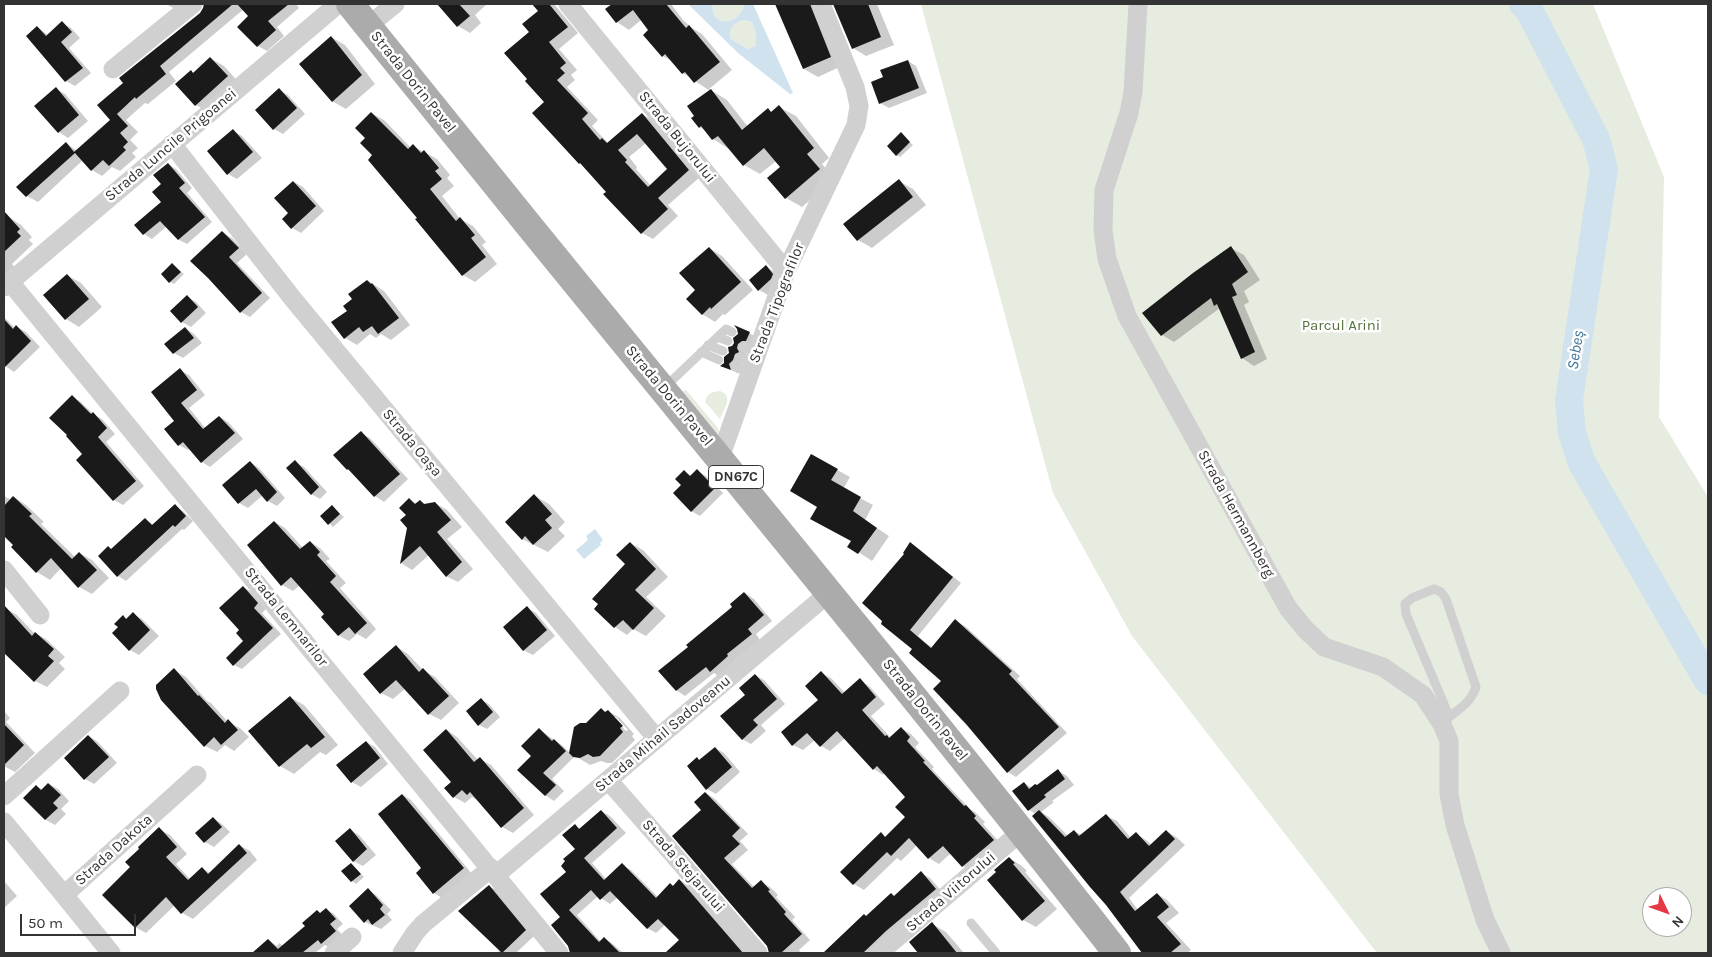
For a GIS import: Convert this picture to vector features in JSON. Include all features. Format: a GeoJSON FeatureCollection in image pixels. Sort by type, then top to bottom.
{"type":"FeatureCollection","features":[{"type":"Feature","properties":{"kind":"main road","name":"Strada Dorin Pavel"},"geometry":{"type":"LineString","coordinates":[[350,4],[830,592],[1022,830],[1117,953]]}},
{"type":"Feature","properties":{"kind":"street"},"geometry":{"type":"LineString","coordinates":[[113,69],[194,4]]}},
{"type":"Feature","properties":{"kind":"street","name":"Strada Luncile Prigoanei"},"geometry":{"type":"LineString","coordinates":[[7,284],[338,4]]}},
{"type":"Feature","properties":{"kind":"street"},"geometry":{"type":"LineString","coordinates":[[368,26],[395,4]]}},
{"type":"Feature","properties":{"kind":"street","name":"Strada Bujorului"},"geometry":{"type":"LineString","coordinates":[[568,4],[786,271]]}},
{"type":"Feature","properties":{"kind":"street","name":"Strada Tipografilor"},"geometry":{"type":"LineString","coordinates":[[720,458],[749,356],[786,271],[856,125],[859,106],[855,87],[821,4]]}},
{"type":"Feature","properties":{"kind":"street","name":"Strada Hermannberg"},"geometry":{"type":"LineString","coordinates":[[1138,4],[1133,92],[1129,113],[1104,190],[1103,230],[1107,260],[1127,316],[1288,608],[1305,629],[1324,647],[1383,666],[1423,695],[1446,720],[1449,741],[1449,794],[1456,825],[1485,920],[1501,953]]}},
{"type":"Feature","properties":{"kind":"street","name":"Strada Oașa"},"geometry":{"type":"LineString","coordinates":[[172,144],[293,299],[656,739]]}},
{"type":"Feature","properties":{"kind":"street","name":"Strada Lemnarilor"},"geometry":{"type":"LineString","coordinates":[[7,284],[559,953]]}},
{"type":"Feature","properties":{"kind":"street"},"geometry":{"type":"LineString","coordinates":[[4,570],[40,615]]}},
{"type":"Feature","properties":{"kind":"street","name":"Strada Mihail Sadoveanu"},"geometry":{"type":"LineString","coordinates":[[493,872],[608,780],[830,592]]}},
{"type":"Feature","properties":{"kind":"street"},"geometry":{"type":"LineString","coordinates":[[4,796],[120,691]]}},
{"type":"Feature","properties":{"kind":"street","name":"Strada Dakota"},"geometry":{"type":"LineString","coordinates":[[111,953],[64,894],[197,775]]}},
{"type":"Feature","properties":{"kind":"street","name":"Strada Stejarului"},"geometry":{"type":"LineString","coordinates":[[608,780],[758,953]]}},
{"type":"Feature","properties":{"kind":"street"},"geometry":{"type":"LineString","coordinates":[[4,822],[64,894]]}},
{"type":"Feature","properties":{"kind":"street","name":"Strada Viitorului"},"geometry":{"type":"LineString","coordinates":[[879,953],[1022,830]]}},
{"type":"Feature","properties":{"kind":"street"},"geometry":{"type":"LineString","coordinates":[[402,953],[414,933],[423,924],[493,872]]}},
{"type":"Feature","properties":{"kind":"street"},"geometry":{"type":"LineString","coordinates":[[334,953],[352,937]]}},
{"type":"Feature","properties":{"kind":"lane"},"geometry":{"type":"LineString","coordinates":[[663,389],[726,329],[732,332]]}},
{"type":"Feature","properties":{"kind":"lane"},"geometry":{"type":"LineString","coordinates":[[718,337],[728,341]]}},
{"type":"Feature","properties":{"kind":"lane"},"geometry":{"type":"LineString","coordinates":[[701,352],[721,356],[708,345]]}},
{"type":"Feature","properties":{"kind":"lane"},"geometry":{"type":"LineString","coordinates":[[1434,589],[1441,592],[1446,599],[1476,687],[1473,696],[1466,706],[1446,720],[1406,614],[1405,604],[1412,598],[1434,589]]}},
{"type":"Feature","properties":{"kind":"lane"},"geometry":{"type":"LineString","coordinates":[[971,923],[996,953]]}},
{"type":"Feature","properties":{"kind":"green space"},"geometry":{"type":"Polygon","coordinates":[[[713,4],[745,4],[736,17],[725,21],[715,17],[713,4]]]}},
{"type":"Feature","properties":{"kind":"green space","name":"Parcul Arini"},"geometry":{"type":"Polygon","coordinates":[[[921,4],[1593,4],[1664,177],[1659,417],[1708,497],[1708,953],[1377,953],[1132,636],[1053,493],[921,4]]]}},
{"type":"Feature","properties":{"kind":"green space"},"geometry":{"type":"Polygon","coordinates":[[[744,20],[752,22],[756,33],[755,46],[748,49],[731,39],[730,35],[732,26],[744,20]]]}},
{"type":"Feature","properties":{"kind":"green space"},"geometry":{"type":"Polygon","coordinates":[[[686,390],[718,428],[719,433],[717,435],[681,392],[686,390]]]}},
{"type":"Feature","properties":{"kind":"green space"},"geometry":{"type":"Polygon","coordinates":[[[720,391],[726,396],[727,403],[720,419],[705,402],[710,394],[720,391]]]}},
{"type":"Feature","properties":{"kind":"water"},"geometry":{"type":"Polygon","coordinates":[[[688,4],[713,4],[715,17],[725,21],[736,17],[745,4],[753,4],[793,93],[790,94],[738,53],[688,4]],[[744,20],[737,23],[732,26],[730,32],[731,39],[748,49],[755,46],[756,33],[752,22],[744,20]]]}},
{"type":"Feature","properties":{"kind":"water"},"geometry":{"type":"Polygon","coordinates":[[[595,529],[603,540],[600,543],[601,545],[584,559],[576,550],[588,540],[586,536],[595,529]]]}},
{"type":"Feature","properties":{"kind":"building"},"geometry":{"type":"Polygon","coordinates":[[[204,4],[233,4],[160,66],[166,74],[136,99],[135,97],[117,114],[128,126],[120,133],[128,142],[123,147],[126,150],[109,166],[103,160],[91,171],[75,153],[26,197],[16,187],[66,142],[74,152],[110,120],[97,105],[123,83],[119,78],[200,13],[204,4]]]}},
{"type":"Feature","properties":{"kind":"building"},"geometry":{"type":"Polygon","coordinates":[[[237,4],[289,4],[268,21],[276,30],[257,47],[237,27],[248,16],[237,4]]]}},
{"type":"Feature","properties":{"kind":"building"},"geometry":{"type":"Polygon","coordinates":[[[437,4],[459,4],[470,16],[457,27],[437,4]]]}},
{"type":"Feature","properties":{"kind":"building"},"geometry":{"type":"Polygon","coordinates":[[[532,4],[549,4],[568,27],[549,42],[566,63],[560,68],[565,73],[557,80],[588,113],[582,119],[600,140],[602,138],[607,143],[642,113],[689,170],[658,198],[668,209],[641,234],[603,194],[606,192],[580,163],[532,113],[544,102],[504,53],[529,32],[522,24],[538,11],[532,4]],[[637,134],[618,150],[627,160],[625,162],[648,187],[667,169],[637,134]]]}},
{"type":"Feature","properties":{"kind":"building"},"geometry":{"type":"Polygon","coordinates":[[[612,4],[666,4],[686,28],[689,25],[720,62],[694,83],[685,72],[682,74],[665,54],[662,57],[643,35],[648,30],[633,10],[616,23],[605,9],[612,4]]]}},
{"type":"Feature","properties":{"kind":"building"},"geometry":{"type":"Polygon","coordinates":[[[775,4],[810,4],[831,57],[803,69],[775,4]]]}},
{"type":"Feature","properties":{"kind":"building"},"geometry":{"type":"Polygon","coordinates":[[[833,4],[868,4],[881,37],[852,49],[833,4]]]}},
{"type":"Feature","properties":{"kind":"building"},"geometry":{"type":"Polygon","coordinates":[[[62,21],[72,32],[61,42],[83,68],[65,82],[26,36],[37,26],[46,36],[62,21]]]}},
{"type":"Feature","properties":{"kind":"building"},"geometry":{"type":"Polygon","coordinates":[[[331,36],[362,75],[332,102],[299,64],[331,36]]]}},
{"type":"Feature","properties":{"kind":"building"},"geometry":{"type":"Polygon","coordinates":[[[210,57],[228,76],[195,106],[175,84],[191,70],[193,73],[210,57]]]}},
{"type":"Feature","properties":{"kind":"building"},"geometry":{"type":"Polygon","coordinates":[[[908,60],[919,88],[879,104],[871,82],[883,77],[880,70],[908,60]]]}},
{"type":"Feature","properties":{"kind":"building"},"geometry":{"type":"Polygon","coordinates":[[[56,87],[79,115],[58,133],[34,106],[56,87]]]}},
{"type":"Feature","properties":{"kind":"building"},"geometry":{"type":"Polygon","coordinates":[[[279,88],[297,108],[273,130],[255,110],[279,88]]]}},
{"type":"Feature","properties":{"kind":"building"},"geometry":{"type":"Polygon","coordinates":[[[711,89],[742,130],[768,108],[771,112],[779,105],[814,148],[807,154],[820,169],[785,199],[767,178],[780,167],[764,148],[743,166],[718,136],[712,140],[701,126],[699,128],[691,118],[694,116],[687,106],[711,89]]]}},
{"type":"Feature","properties":{"kind":"building"},"geometry":{"type":"Polygon","coordinates":[[[371,112],[408,149],[413,144],[421,153],[424,150],[439,168],[435,171],[442,179],[430,189],[456,221],[460,217],[475,235],[471,238],[486,257],[462,276],[415,219],[417,218],[368,160],[372,155],[360,143],[365,138],[355,128],[371,112]]]}},
{"type":"Feature","properties":{"kind":"building"},"geometry":{"type":"Polygon","coordinates":[[[233,129],[253,152],[227,175],[207,151],[233,129]]]}},
{"type":"Feature","properties":{"kind":"building"},"geometry":{"type":"Polygon","coordinates":[[[901,132],[910,142],[896,156],[887,146],[901,132]]]}},
{"type":"Feature","properties":{"kind":"building"},"geometry":{"type":"Polygon","coordinates":[[[168,163],[185,183],[179,188],[205,217],[178,240],[160,221],[143,235],[134,225],[161,202],[152,192],[161,184],[153,175],[168,163]]]}},
{"type":"Feature","properties":{"kind":"building"},"geometry":{"type":"Polygon","coordinates":[[[899,179],[913,197],[857,241],[843,224],[899,179]]]}},
{"type":"Feature","properties":{"kind":"building"},"geometry":{"type":"Polygon","coordinates":[[[293,181],[316,206],[291,229],[282,219],[288,213],[274,198],[293,181]]]}},
{"type":"Feature","properties":{"kind":"building"},"geometry":{"type":"Polygon","coordinates":[[[4,211],[20,229],[17,232],[21,236],[4,252],[4,211]]]}},
{"type":"Feature","properties":{"kind":"building"},"geometry":{"type":"Polygon","coordinates":[[[222,231],[239,248],[229,257],[262,293],[240,313],[190,261],[222,231]]]}},
{"type":"Feature","properties":{"kind":"building"},"geometry":{"type":"Polygon","coordinates":[[[1231,246],[1248,272],[1232,284],[1237,295],[1232,297],[1255,352],[1241,359],[1217,304],[1214,306],[1211,298],[1161,336],[1142,313],[1231,246]]]}},
{"type":"Feature","properties":{"kind":"building"},"geometry":{"type":"Polygon","coordinates":[[[709,247],[741,282],[702,315],[686,299],[695,290],[679,273],[709,247]]]}},
{"type":"Feature","properties":{"kind":"building"},"geometry":{"type":"Polygon","coordinates":[[[172,263],[181,272],[169,283],[161,274],[172,263]]]}},
{"type":"Feature","properties":{"kind":"building"},"geometry":{"type":"Polygon","coordinates":[[[766,265],[773,274],[771,279],[758,291],[749,280],[766,265]]]}},
{"type":"Feature","properties":{"kind":"building"},"geometry":{"type":"Polygon","coordinates":[[[67,274],[89,299],[65,320],[43,295],[67,274]]]}},
{"type":"Feature","properties":{"kind":"building"},"geometry":{"type":"Polygon","coordinates":[[[367,280],[372,283],[399,318],[378,334],[372,326],[363,332],[359,327],[344,339],[331,322],[347,311],[343,306],[352,299],[348,294],[367,280]]]}},
{"type":"Feature","properties":{"kind":"building"},"geometry":{"type":"Polygon","coordinates":[[[187,295],[198,307],[181,323],[170,311],[187,295]]]}},
{"type":"Feature","properties":{"kind":"building"},"geometry":{"type":"Polygon","coordinates":[[[4,319],[13,329],[16,325],[31,341],[4,368],[4,319]]]}},
{"type":"Feature","properties":{"kind":"building"},"geometry":{"type":"Polygon","coordinates":[[[734,325],[750,332],[746,341],[738,344],[739,352],[735,354],[729,364],[731,370],[720,366],[724,363],[724,357],[729,353],[728,347],[734,343],[733,338],[738,334],[734,325]]]}},
{"type":"Feature","properties":{"kind":"building"},"geometry":{"type":"Polygon","coordinates":[[[185,327],[194,338],[173,354],[164,344],[185,327]]]}},
{"type":"Feature","properties":{"kind":"building"},"geometry":{"type":"Polygon","coordinates":[[[180,368],[197,390],[181,403],[203,429],[219,416],[235,433],[201,463],[183,442],[178,446],[164,429],[174,421],[151,392],[180,368]]]}},
{"type":"Feature","properties":{"kind":"building"},"geometry":{"type":"Polygon","coordinates":[[[72,395],[91,414],[93,412],[107,428],[98,437],[136,481],[113,501],[76,460],[82,454],[67,435],[49,418],[72,395]]]}},
{"type":"Feature","properties":{"kind":"building"},"geometry":{"type":"Polygon","coordinates":[[[361,431],[400,474],[374,497],[333,455],[361,431]]]}},
{"type":"Feature","properties":{"kind":"building"},"geometry":{"type":"Polygon","coordinates":[[[811,454],[838,469],[831,480],[861,497],[853,511],[877,528],[858,554],[847,547],[851,541],[810,519],[817,507],[790,491],[811,454]]]}},
{"type":"Feature","properties":{"kind":"building"},"geometry":{"type":"Polygon","coordinates":[[[295,460],[319,487],[311,495],[286,468],[295,460]]]}},
{"type":"Feature","properties":{"kind":"building"},"geometry":{"type":"Polygon","coordinates":[[[250,461],[277,492],[267,502],[256,489],[238,504],[222,485],[250,461]]]}},
{"type":"Feature","properties":{"kind":"building"},"geometry":{"type":"Polygon","coordinates":[[[697,469],[715,488],[691,512],[673,493],[681,485],[675,479],[684,470],[690,476],[697,469]]]}},
{"type":"Feature","properties":{"kind":"building"},"geometry":{"type":"Polygon","coordinates":[[[534,494],[552,514],[545,520],[552,528],[533,545],[525,536],[522,540],[505,522],[534,494]]]}},
{"type":"Feature","properties":{"kind":"building"},"geometry":{"type":"Polygon","coordinates":[[[13,496],[32,514],[29,516],[72,559],[79,552],[97,570],[78,588],[51,558],[36,573],[11,547],[13,545],[4,536],[4,506],[13,496]]]}},
{"type":"Feature","properties":{"kind":"building"},"geometry":{"type":"Polygon","coordinates":[[[409,498],[415,504],[420,500],[424,504],[435,502],[451,520],[437,532],[462,562],[446,577],[420,546],[400,564],[407,528],[400,520],[406,515],[399,508],[409,498]]]}},
{"type":"Feature","properties":{"kind":"building"},"geometry":{"type":"Polygon","coordinates":[[[175,504],[186,516],[175,527],[173,525],[117,577],[98,556],[108,546],[111,549],[145,518],[152,525],[175,504]]]}},
{"type":"Feature","properties":{"kind":"building"},"geometry":{"type":"Polygon","coordinates":[[[332,505],[340,514],[328,525],[320,516],[332,505]]]}},
{"type":"Feature","properties":{"kind":"building"},"geometry":{"type":"Polygon","coordinates":[[[274,521],[300,549],[310,541],[320,552],[317,555],[336,576],[330,582],[367,623],[355,634],[349,627],[338,636],[321,617],[324,614],[291,577],[281,586],[247,545],[274,521]]]}},
{"type":"Feature","properties":{"kind":"building"},"geometry":{"type":"Polygon","coordinates":[[[630,542],[656,569],[635,590],[654,608],[633,630],[623,620],[614,628],[594,609],[598,604],[592,599],[625,564],[616,555],[630,542]]]}},
{"type":"Feature","properties":{"kind":"building"},"geometry":{"type":"Polygon","coordinates":[[[910,542],[953,577],[910,630],[931,648],[955,619],[1012,671],[1009,674],[1059,727],[1007,773],[967,725],[933,689],[941,681],[909,653],[912,649],[881,624],[882,621],[862,603],[904,554],[910,542]]]}},
{"type":"Feature","properties":{"kind":"building"},"geometry":{"type":"Polygon","coordinates":[[[243,586],[258,603],[254,608],[273,628],[233,666],[226,658],[243,641],[236,633],[239,630],[219,608],[243,586]]]}},
{"type":"Feature","properties":{"kind":"building"},"geometry":{"type":"Polygon","coordinates":[[[744,592],[764,615],[748,629],[752,634],[727,654],[728,656],[710,672],[706,667],[676,691],[658,671],[732,607],[730,604],[744,592]]]}},
{"type":"Feature","properties":{"kind":"building"},"geometry":{"type":"Polygon","coordinates":[[[4,605],[32,636],[35,632],[54,649],[48,656],[54,661],[34,682],[4,653],[4,605]]]}},
{"type":"Feature","properties":{"kind":"building"},"geometry":{"type":"Polygon","coordinates":[[[527,606],[547,630],[523,651],[503,627],[527,606]]]}},
{"type":"Feature","properties":{"kind":"building"},"geometry":{"type":"Polygon","coordinates":[[[133,612],[150,630],[129,651],[112,633],[118,627],[114,624],[123,615],[126,619],[133,612]]]}},
{"type":"Feature","properties":{"kind":"building"},"geometry":{"type":"Polygon","coordinates":[[[396,645],[419,672],[423,668],[449,696],[428,715],[396,680],[380,694],[363,674],[396,645]]]}},
{"type":"Feature","properties":{"kind":"building"},"geometry":{"type":"Polygon","coordinates":[[[174,668],[225,723],[228,719],[238,730],[221,745],[214,737],[204,747],[161,700],[156,685],[174,668]]]}},
{"type":"Feature","properties":{"kind":"building"},"geometry":{"type":"Polygon","coordinates":[[[821,671],[842,694],[860,678],[876,697],[862,710],[889,738],[901,727],[910,737],[907,741],[925,761],[923,762],[964,806],[966,805],[976,816],[974,818],[994,840],[962,867],[943,846],[928,859],[909,838],[891,856],[887,852],[853,885],[840,872],[881,832],[885,837],[905,817],[895,807],[905,797],[877,766],[873,770],[837,731],[820,747],[807,733],[792,746],[781,732],[818,700],[805,686],[821,671]]]}},
{"type":"Feature","properties":{"kind":"building"},"geometry":{"type":"Polygon","coordinates":[[[755,674],[777,699],[753,720],[758,725],[742,740],[720,716],[745,695],[739,688],[755,674]]]}},
{"type":"Feature","properties":{"kind":"building"},"geometry":{"type":"Polygon","coordinates":[[[290,696],[325,737],[311,748],[307,744],[279,767],[248,731],[290,696]]]}},
{"type":"Feature","properties":{"kind":"building"},"geometry":{"type":"Polygon","coordinates":[[[481,698],[493,712],[478,726],[466,711],[481,698]]]}},
{"type":"Feature","properties":{"kind":"building"},"geometry":{"type":"Polygon","coordinates":[[[601,708],[605,712],[608,710],[623,726],[620,728],[623,732],[600,756],[593,757],[588,754],[580,758],[573,757],[569,753],[574,727],[580,723],[586,723],[601,708]]]}},
{"type":"Feature","properties":{"kind":"building"},"geometry":{"type":"Polygon","coordinates":[[[4,724],[24,745],[4,765],[4,724]]]}},
{"type":"Feature","properties":{"kind":"building"},"geometry":{"type":"Polygon","coordinates":[[[539,728],[566,751],[543,773],[556,785],[545,796],[517,770],[531,756],[521,746],[539,728]]]}},
{"type":"Feature","properties":{"kind":"building"},"geometry":{"type":"Polygon","coordinates":[[[446,729],[474,762],[480,757],[524,808],[501,828],[470,792],[467,795],[462,790],[453,798],[444,788],[451,782],[423,750],[446,729]]]}},
{"type":"Feature","properties":{"kind":"building"},"geometry":{"type":"Polygon","coordinates":[[[88,735],[109,757],[84,780],[64,758],[88,735]]]}},
{"type":"Feature","properties":{"kind":"building"},"geometry":{"type":"Polygon","coordinates":[[[366,741],[380,758],[351,783],[336,765],[366,741]]]}},
{"type":"Feature","properties":{"kind":"building"},"geometry":{"type":"Polygon","coordinates":[[[715,747],[732,767],[706,790],[687,766],[697,757],[699,760],[715,747]]]}},
{"type":"Feature","properties":{"kind":"building"},"geometry":{"type":"Polygon","coordinates":[[[1058,769],[1065,779],[1044,795],[1046,797],[1028,811],[1012,791],[1024,782],[1029,789],[1058,769]]]}},
{"type":"Feature","properties":{"kind":"building"},"geometry":{"type":"Polygon","coordinates":[[[48,783],[61,795],[53,803],[58,808],[45,820],[23,798],[36,785],[41,790],[48,783]]]}},
{"type":"Feature","properties":{"kind":"building"},"geometry":{"type":"Polygon","coordinates":[[[705,792],[740,828],[732,836],[740,844],[724,858],[752,888],[761,880],[786,912],[784,914],[802,934],[781,953],[769,953],[767,946],[672,836],[701,810],[694,802],[705,792]]]}},
{"type":"Feature","properties":{"kind":"building"},"geometry":{"type":"Polygon","coordinates":[[[402,794],[464,868],[433,894],[416,873],[421,868],[378,814],[402,794]]]}},
{"type":"Feature","properties":{"kind":"building"},"geometry":{"type":"Polygon","coordinates":[[[601,810],[617,828],[584,858],[604,880],[622,863],[656,898],[670,883],[673,886],[679,879],[743,953],[665,953],[679,940],[658,919],[647,929],[610,891],[600,900],[591,890],[569,910],[599,942],[604,937],[620,953],[570,953],[568,946],[551,925],[560,917],[540,894],[566,872],[561,866],[565,861],[563,859],[575,849],[562,835],[575,824],[579,829],[601,810]]]}},
{"type":"Feature","properties":{"kind":"building"},"geometry":{"type":"Polygon","coordinates":[[[1039,810],[1065,837],[1074,830],[1079,836],[1106,814],[1128,839],[1136,832],[1149,846],[1166,830],[1175,839],[1120,892],[1135,911],[1157,893],[1169,907],[1157,917],[1181,944],[1170,953],[1142,953],[1106,905],[1032,816],[1039,810]]]}},
{"type":"Feature","properties":{"kind":"building"},"geometry":{"type":"Polygon","coordinates":[[[213,817],[222,827],[204,843],[195,833],[213,817]]]}},
{"type":"Feature","properties":{"kind":"building"},"geometry":{"type":"Polygon","coordinates":[[[159,827],[177,847],[166,857],[188,880],[202,867],[208,874],[239,844],[247,853],[181,914],[166,897],[135,928],[102,895],[130,867],[125,862],[159,827]]]}},
{"type":"Feature","properties":{"kind":"building"},"geometry":{"type":"Polygon","coordinates":[[[350,828],[367,849],[353,862],[335,841],[350,828]]]}},
{"type":"Feature","properties":{"kind":"building"},"geometry":{"type":"Polygon","coordinates":[[[1009,857],[1045,901],[1022,921],[987,880],[996,872],[994,870],[1009,857]]]}},
{"type":"Feature","properties":{"kind":"building"},"geometry":{"type":"Polygon","coordinates":[[[351,863],[361,874],[351,882],[341,871],[351,863]]]}},
{"type":"Feature","properties":{"kind":"building"},"geometry":{"type":"Polygon","coordinates":[[[921,871],[936,889],[863,953],[823,953],[864,914],[866,916],[891,893],[894,896],[921,871]]]}},
{"type":"Feature","properties":{"kind":"building"},"geometry":{"type":"Polygon","coordinates":[[[489,885],[526,930],[502,953],[458,911],[489,885]]]}},
{"type":"Feature","properties":{"kind":"building"},"geometry":{"type":"Polygon","coordinates":[[[368,888],[383,905],[380,909],[385,915],[372,925],[368,919],[364,923],[349,906],[368,888]]]}},
{"type":"Feature","properties":{"kind":"building"},"geometry":{"type":"Polygon","coordinates":[[[326,908],[336,919],[330,924],[336,931],[321,944],[318,940],[302,953],[252,953],[268,939],[278,949],[305,926],[302,923],[317,910],[320,913],[326,908]]]}},
{"type":"Feature","properties":{"kind":"building"},"geometry":{"type":"Polygon","coordinates":[[[932,922],[957,953],[918,953],[909,942],[932,922]]]}},
{"type":"Feature","properties":{"kind":"waterway","name":"Sebeș"},"geometry":{"type":"LineString","coordinates":[[1523,4],[1527,6],[1596,139],[1604,169],[1569,400],[1572,433],[1582,463],[1708,681]]}}]}
